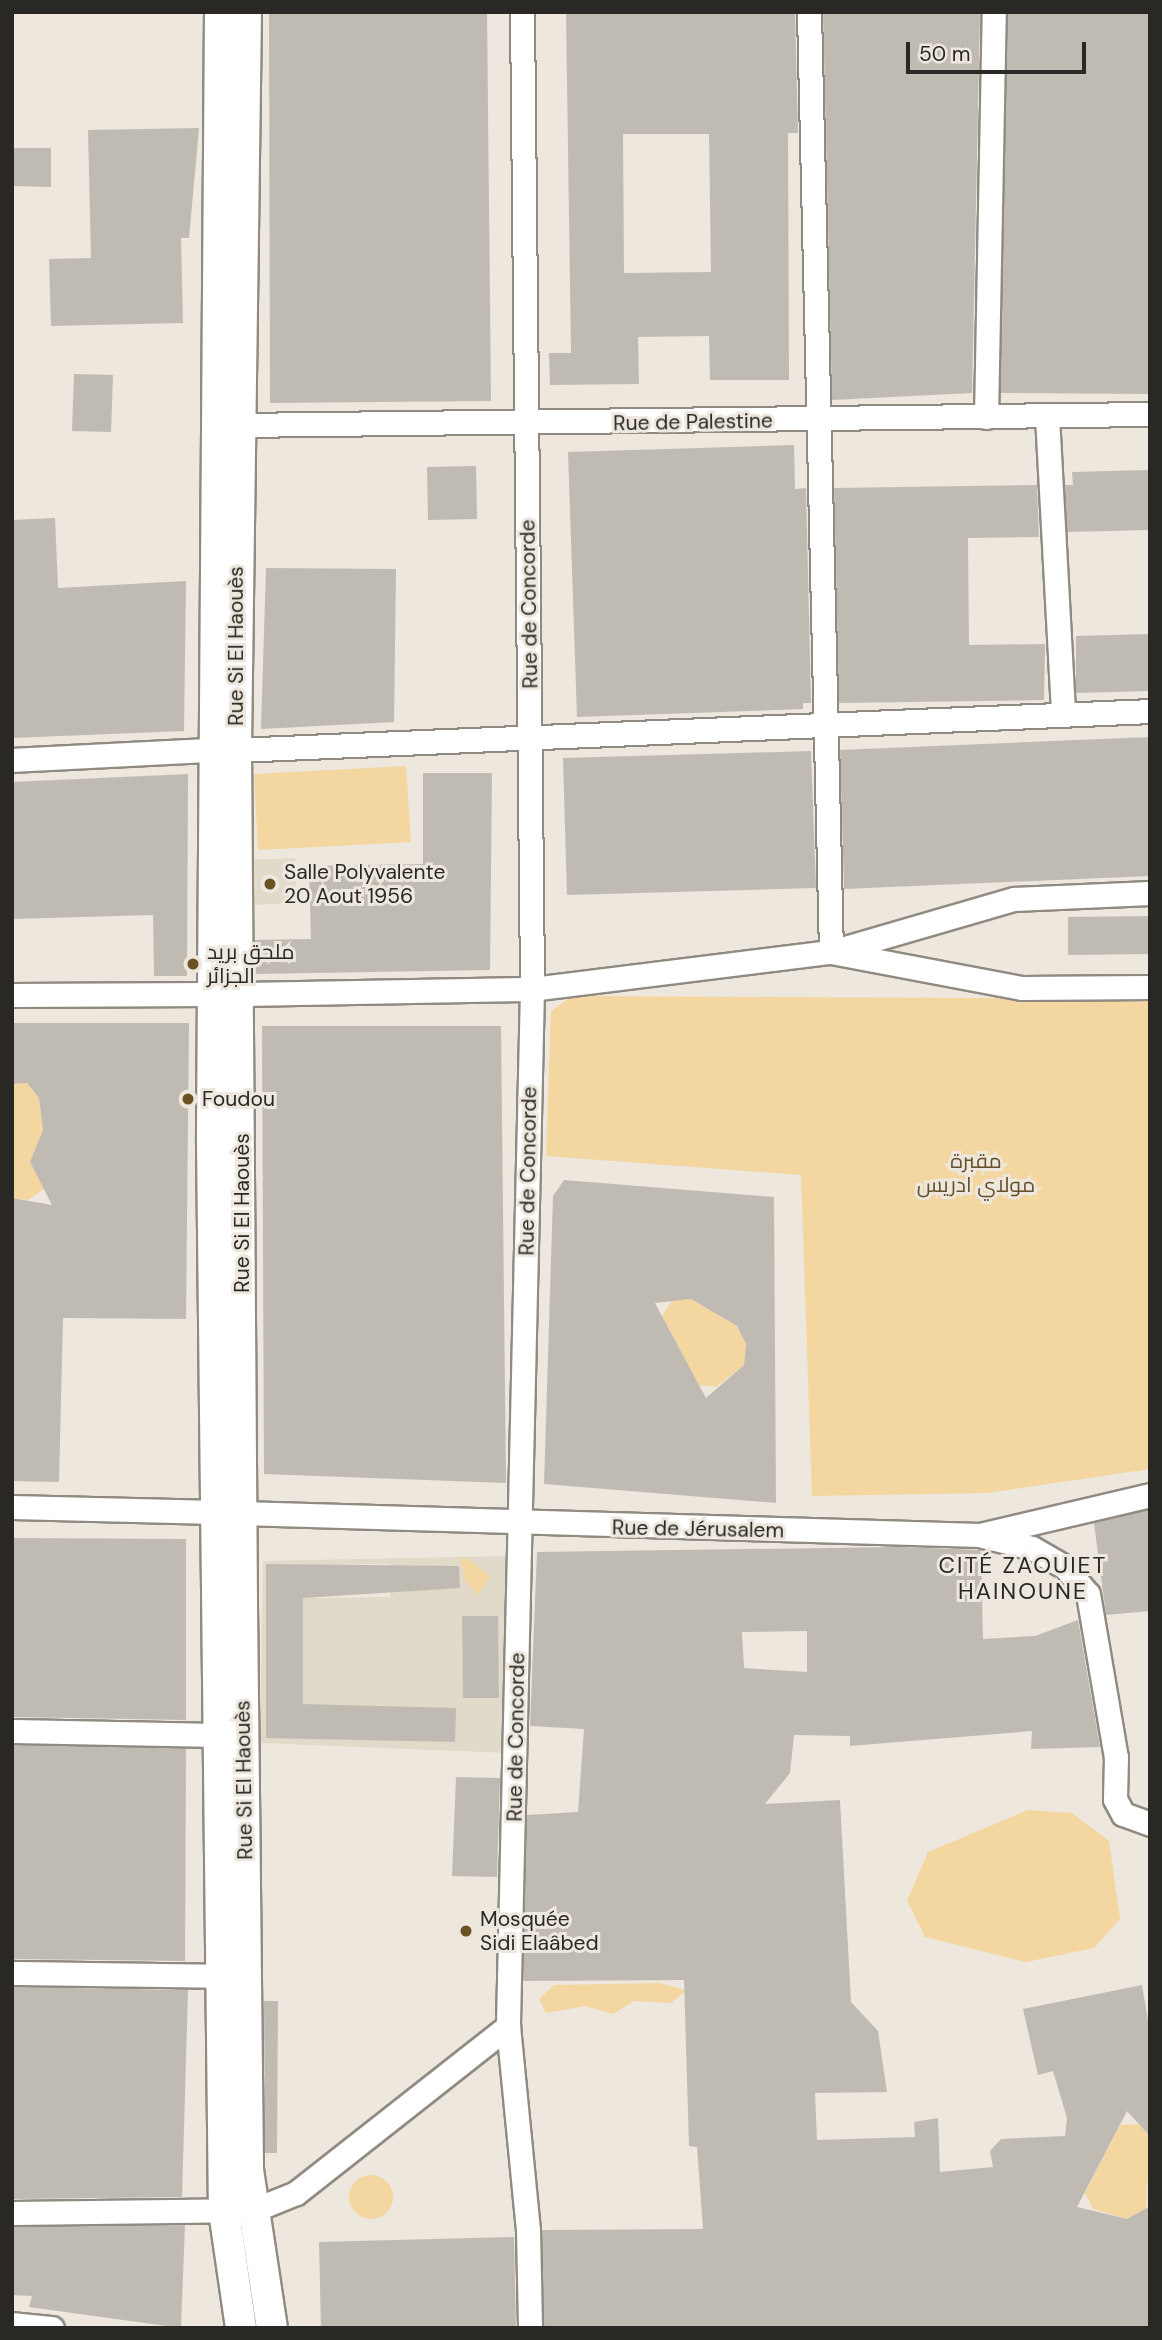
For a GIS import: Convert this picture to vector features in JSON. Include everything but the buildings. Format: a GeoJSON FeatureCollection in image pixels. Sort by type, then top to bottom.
{"type":"FeatureCollection","features":[{"type":"Feature","properties":{"kind":"street","name":"Rue Si El Haouès"},"geometry":{"type":"LineString","coordinates":[[220,12],[225,425],[224,750],[210,994],[254,2210],[272,2328]]}},
{"type":"Feature","properties":{"kind":"street","name":"Rue Si El Haouès"},"geometry":{"type":"LineString","coordinates":[[225,425],[246,12]]}},
{"type":"Feature","properties":{"kind":"street","name":"Rue de Concorde"},"geometry":{"type":"LineString","coordinates":[[522,12],[532,989],[508,2026],[528,2230],[530,2328]]}},
{"type":"Feature","properties":{"kind":"street"},"geometry":{"type":"LineString","coordinates":[[809,12],[821,722],[831,952]]}},
{"type":"Feature","properties":{"kind":"street"},"geometry":{"type":"LineString","coordinates":[[986,416],[994,12]]}},
{"type":"Feature","properties":{"kind":"street","name":"Rue de Palestine"},"geometry":{"type":"LineString","coordinates":[[225,425],[525,426],[1150,414]]}},
{"type":"Feature","properties":{"kind":"street"},"geometry":{"type":"LineString","coordinates":[[1048,416],[1063,714]]}},
{"type":"Feature","properties":{"kind":"street"},"geometry":{"type":"LineString","coordinates":[[12,760],[224,750],[531,742],[821,722],[1150,711]]}},
{"type":"Feature","properties":{"kind":"street","name":"Rue Si El Haouès"},"geometry":{"type":"LineString","coordinates":[[224,750],[242,994],[220,1735],[221,1976],[224,2211],[241,2328]]}},
{"type":"Feature","properties":{"kind":"street"},"geometry":{"type":"LineString","coordinates":[[12,995],[532,989],[831,952],[1014,899],[1150,893]]}},
{"type":"Feature","properties":{"kind":"street"},"geometry":{"type":"LineString","coordinates":[[831,952],[1021,988],[1150,987]]}},
{"type":"Feature","properties":{"kind":"street","name":"Rue de Jérusalem"},"geometry":{"type":"LineString","coordinates":[[12,1507],[228,1512],[519,1525],[980,1535],[1150,1495]]}},
{"type":"Feature","properties":{"kind":"street"},"geometry":{"type":"LineString","coordinates":[[980,1535],[1032,1548],[1065,1567],[1088,1594],[1116,1757],[1115,1799],[1123,1814],[1150,1824]]}},
{"type":"Feature","properties":{"kind":"street"},"geometry":{"type":"LineString","coordinates":[[12,1731],[220,1735]]}},
{"type":"Feature","properties":{"kind":"street"},"geometry":{"type":"LineString","coordinates":[[12,1973],[221,1976]]}},
{"type":"Feature","properties":{"kind":"street"},"geometry":{"type":"LineString","coordinates":[[12,2213],[254,2210],[296,2193],[508,2026]]}},
{"type":"Feature","properties":{"kind":"street"},"geometry":{"type":"LineString","coordinates":[[12,2324],[52,2328]]}},
{"type":"Feature","properties":{"kind":"shaded area","name":"Salle Polyvalente 20 Aout 1956"},"geometry":{"type":"Polygon","coordinates":[[[295,858],[296,903],[248,905],[247,860],[295,858]]]}},
{"type":"Feature","properties":{"kind":"shaded area"},"geometry":{"type":"Polygon","coordinates":[[[508,1556],[508,1753],[260,1743],[263,1561],[508,1556]],[[303,1564],[266,1565],[266,1738],[303,1738],[303,1564]],[[389,1564],[313,1565],[313,1598],[390,1597],[389,1564]],[[498,1616],[462,1617],[463,1698],[499,1697],[498,1616]]]}},
{"type":"Feature","properties":{"kind":"green space"},"geometry":{"type":"Polygon","coordinates":[[[406,766],[411,842],[258,850],[254,774],[406,766]]]}},
{"type":"Feature","properties":{"kind":"green space","name":"مقبرة مولاي ادريس"},"geometry":{"type":"Polygon","coordinates":[[[572,996],[1150,999],[1150,1469],[988,1493],[812,1496],[801,1175],[546,1156],[551,1011],[572,996]]]}},
{"type":"Feature","properties":{"kind":"green space"},"geometry":{"type":"Polygon","coordinates":[[[27,1083],[39,1098],[43,1130],[30,1162],[44,1189],[28,1200],[12,1198],[12,1084],[27,1083]]]}},
{"type":"Feature","properties":{"kind":"green space"},"geometry":{"type":"Polygon","coordinates":[[[691,1299],[737,1326],[746,1344],[744,1365],[716,1387],[699,1385],[662,1316],[672,1301],[691,1299]]]}},
{"type":"Feature","properties":{"kind":"green space"},"geometry":{"type":"Polygon","coordinates":[[[467,1558],[490,1577],[478,1595],[465,1581],[460,1559],[467,1558]]]}},
{"type":"Feature","properties":{"kind":"green space"},"geometry":{"type":"Polygon","coordinates":[[[1028,1810],[1072,1813],[1109,1841],[1120,1919],[1094,1948],[1026,1962],[925,1937],[907,1901],[928,1852],[1028,1810]]]}},
{"type":"Feature","properties":{"kind":"green space"},"geometry":{"type":"Polygon","coordinates":[[[659,1983],[686,1990],[671,2003],[634,2001],[613,2014],[585,2006],[546,2013],[539,1999],[554,1985],[659,1983]]]}},
{"type":"Feature","properties":{"kind":"green space"},"geometry":{"type":"Polygon","coordinates":[[[1139,2124],[1150,2136],[1146,2208],[1127,2219],[1093,2209],[1085,2193],[1120,2125],[1139,2124]]]}},
{"type":"Feature","properties":{"kind":"green space"},"geometry":{"type":"Polygon","coordinates":[[[371,2175],[380,2176],[387,2181],[392,2188],[392,2206],[387,2213],[380,2218],[371,2219],[362,2218],[355,2213],[350,2206],[349,2197],[350,2188],[355,2181],[362,2176],[371,2175]]]}},
{"type":"Feature","properties":{"kind":"place","name":"Salle Polyvalente 20 Aout 1956"},"geometry":{"type":"Point","coordinates":[270,884]}},
{"type":"Feature","properties":{"kind":"place","name":"ملحق بريد الجزائر"},"geometry":{"type":"Point","coordinates":[193,964]}},
{"type":"Feature","properties":{"kind":"place","name":"Foudou"},"geometry":{"type":"Point","coordinates":[188,1099]}},
{"type":"Feature","properties":{"kind":"place","name":"Mosquée Sidi Elaâbed"},"geometry":{"type":"Point","coordinates":[466,1931]}},
{"type":"Feature","properties":{"kind":"district","name":"CITÉ ZAOUIET HAINOUNE"},"geometry":{"type":"Point","coordinates":[1023,1578]}}]}
